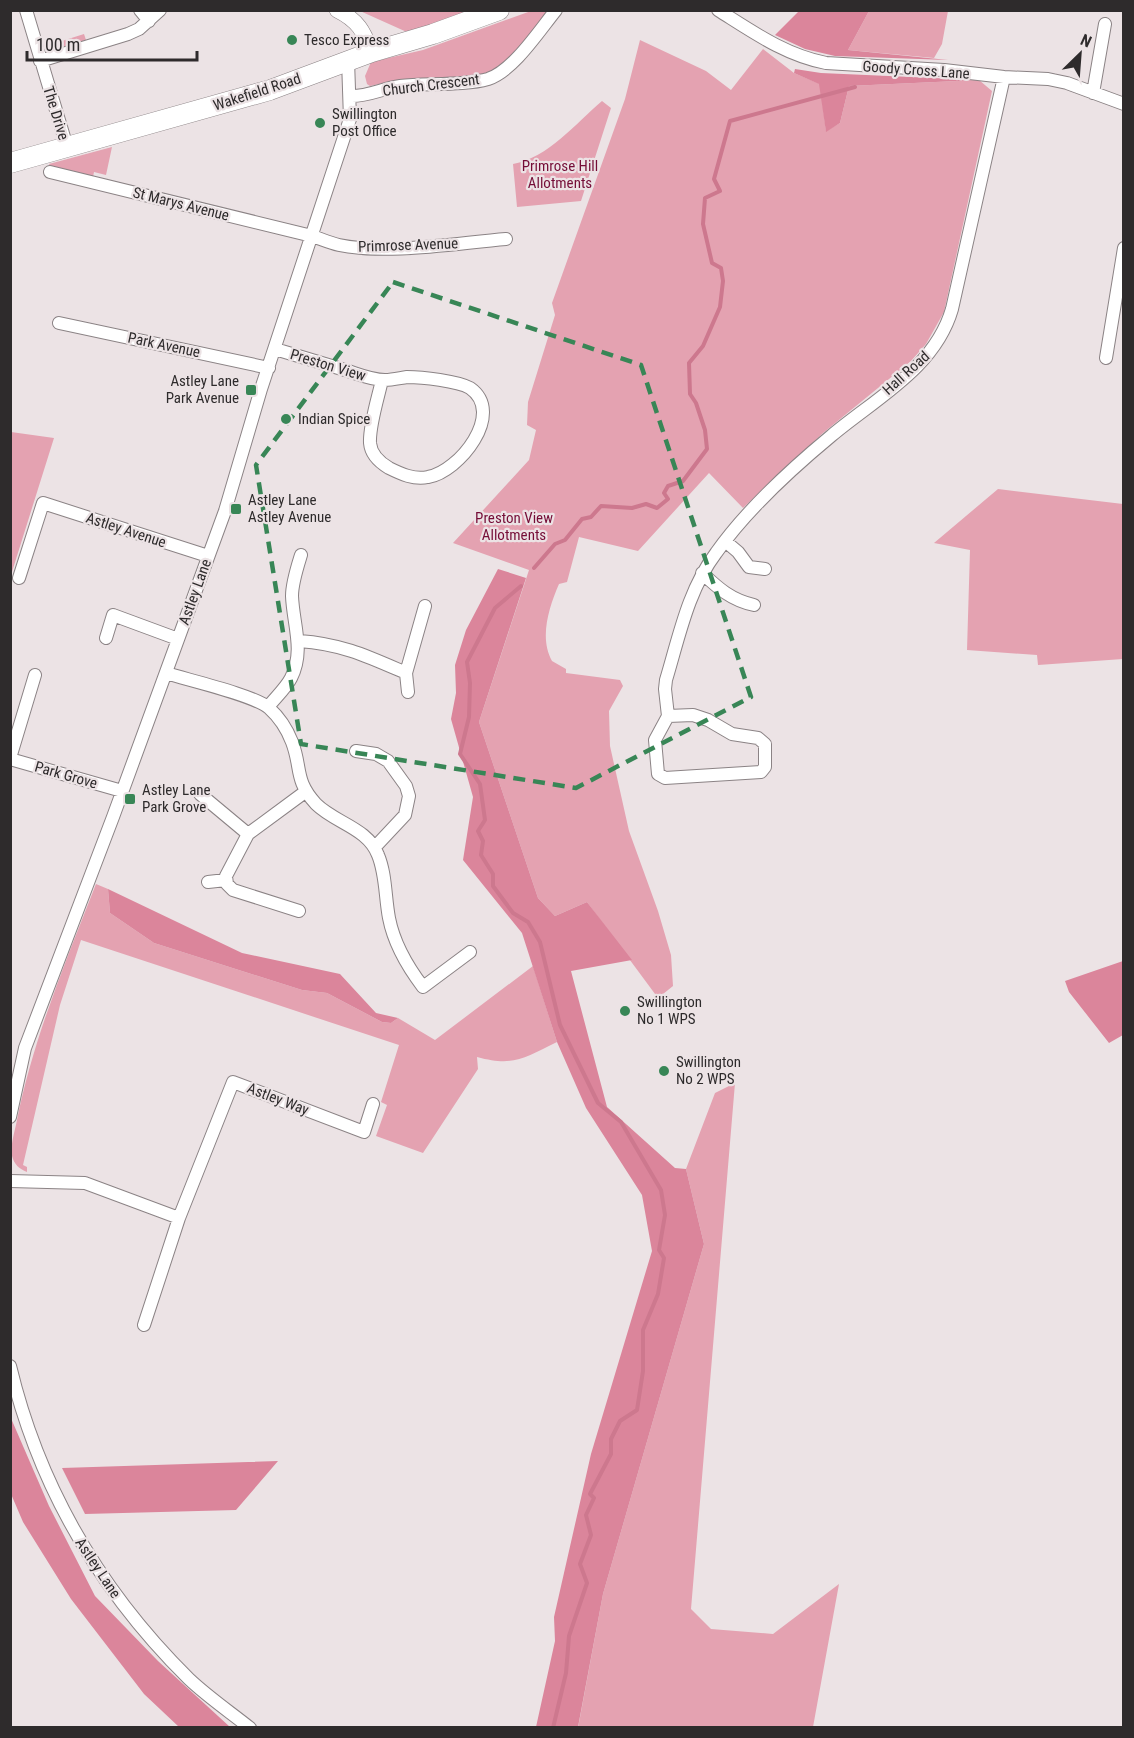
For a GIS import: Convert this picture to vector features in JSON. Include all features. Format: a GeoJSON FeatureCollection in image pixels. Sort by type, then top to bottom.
{"type":"FeatureCollection","features":[{"type":"Feature","properties":{"kind":"main road","name":"Wakefield Road"},"geometry":{"type":"LineString","coordinates":[[24,163],[67,147],[270,90],[348,60],[433,34],[499,10]]}},
{"type":"Feature","properties":{"kind":"street","name":"The Drive"},"geometry":{"type":"LineString","coordinates":[[26,10],[67,147]]}},
{"type":"Feature","properties":{"kind":"street"},"geometry":{"type":"LineString","coordinates":[[140,10],[149,21]]}},
{"type":"Feature","properties":{"kind":"street"},"geometry":{"type":"LineString","coordinates":[[40,61],[128,34],[149,21],[160,10]]}},
{"type":"Feature","properties":{"kind":"street"},"geometry":{"type":"LineString","coordinates":[[337,10],[348,16],[363,30],[372,52]]}},
{"type":"Feature","properties":{"kind":"street","name":"Church Crescent"},"geometry":{"type":"LineString","coordinates":[[350,96],[363,96],[399,86],[488,79],[502,70],[523,50],[556,10]]}},
{"type":"Feature","properties":{"kind":"street","name":"Goody Cross Lane"},"geometry":{"type":"LineString","coordinates":[[718,10],[768,42],[811,60],[1004,77],[1048,78],[1124,104]]}},
{"type":"Feature","properties":{"kind":"street"},"geometry":{"type":"LineString","coordinates":[[1093,93],[1105,24]]}},
{"type":"Feature","properties":{"kind":"street","name":"Astley Lane"},"geometry":{"type":"LineString","coordinates":[[10,1117],[25,1048],[225,511],[275,349],[351,119],[348,60]]}},
{"type":"Feature","properties":{"kind":"street","name":"Hall Road"},"geometry":{"type":"LineString","coordinates":[[669,716],[666,680],[692,595],[702,573],[748,514],[815,450],[919,365],[942,335],[952,309],[1004,77]]}},
{"type":"Feature","properties":{"kind":"street","name":"St Marys Avenue"},"geometry":{"type":"LineString","coordinates":[[50,172],[312,236]]}},
{"type":"Feature","properties":{"kind":"street","name":"Primrose Avenue"},"geometry":{"type":"LineString","coordinates":[[312,236],[337,245],[360,248],[394,248],[506,238]]}},
{"type":"Feature","properties":{"kind":"street"},"geometry":{"type":"LineString","coordinates":[[1106,358],[1124,248]]}},
{"type":"Feature","properties":{"kind":"street","name":"Park Avenue"},"geometry":{"type":"LineString","coordinates":[[59,323],[269,368]]}},
{"type":"Feature","properties":{"kind":"street","name":"Preston View"},"geometry":{"type":"LineString","coordinates":[[275,349],[382,380],[412,377],[467,386],[482,403],[481,425],[469,447],[451,466],[435,476],[416,478],[393,470],[380,463],[375,457],[370,442],[382,380]]}},
{"type":"Feature","properties":{"kind":"street","name":"Astley Avenue"},"geometry":{"type":"LineString","coordinates":[[20,578],[43,503],[208,556]]}},
{"type":"Feature","properties":{"kind":"street"},"geometry":{"type":"LineString","coordinates":[[725,541],[738,552],[749,567],[765,568]]}},
{"type":"Feature","properties":{"kind":"street"},"geometry":{"type":"LineString","coordinates":[[268,707],[291,678],[298,654],[299,641],[292,593],[301,555]]}},
{"type":"Feature","properties":{"kind":"street"},"geometry":{"type":"LineString","coordinates":[[702,573],[736,601],[753,605]]}},
{"type":"Feature","properties":{"kind":"street"},"geometry":{"type":"LineString","coordinates":[[408,692],[406,673],[426,606]]}},
{"type":"Feature","properties":{"kind":"street"},"geometry":{"type":"LineString","coordinates":[[106,638],[113,615],[178,639]]}},
{"type":"Feature","properties":{"kind":"street"},"geometry":{"type":"LineString","coordinates":[[299,641],[323,643],[352,650],[406,673]]}},
{"type":"Feature","properties":{"kind":"street"},"geometry":{"type":"LineString","coordinates":[[166,673],[249,698],[268,707],[284,725],[292,743],[305,792],[320,808],[363,834],[375,847],[381,864],[389,920],[397,946],[419,989],[470,952]]}},
{"type":"Feature","properties":{"kind":"street","name":"Park Grove"},"geometry":{"type":"LineString","coordinates":[[35,675],[10,758],[122,791]]}},
{"type":"Feature","properties":{"kind":"street"},"geometry":{"type":"LineString","coordinates":[[693,715],[708,720],[732,734],[758,738],[765,744],[765,767],[760,772],[662,778],[657,771],[655,740],[669,716],[693,715]]}},
{"type":"Feature","properties":{"kind":"street"},"geometry":{"type":"LineString","coordinates":[[356,751],[376,754],[388,761],[406,786],[409,796],[405,815],[375,847]]}},
{"type":"Feature","properties":{"kind":"street"},"geometry":{"type":"LineString","coordinates":[[299,911],[233,890],[226,880],[227,873],[248,834],[305,792]]}},
{"type":"Feature","properties":{"kind":"street"},"geometry":{"type":"LineString","coordinates":[[200,794],[248,834]]}},
{"type":"Feature","properties":{"kind":"street"},"geometry":{"type":"LineString","coordinates":[[208,882],[226,880]]}},
{"type":"Feature","properties":{"kind":"street","name":"Astley Way"},"geometry":{"type":"LineString","coordinates":[[144,1325],[179,1218],[233,1082],[364,1132],[373,1104]]}},
{"type":"Feature","properties":{"kind":"street"},"geometry":{"type":"LineString","coordinates":[[10,1180],[85,1183],[179,1218]]}},
{"type":"Feature","properties":{"kind":"street","name":"Astley Lane"},"geometry":{"type":"LineString","coordinates":[[10,1366],[29,1433],[49,1483],[75,1534],[107,1584],[146,1635],[191,1681],[250,1728]]}},
{"type":"Feature","properties":{"kind":"highlighted area"},"geometry":{"type":"Polygon","coordinates":[[[393,282],[641,365],[751,697],[576,788],[301,744],[256,465],[393,282]]]}},
{"type":"Feature","properties":{"kind":"green space"},"geometry":{"type":"Polygon","coordinates":[[[360,11],[473,11],[409,33],[360,11]]]}},
{"type":"Feature","properties":{"kind":"green space"},"geometry":{"type":"Polygon","coordinates":[[[531,11],[549,11],[517,50],[493,72],[478,77],[392,81],[370,86],[367,84],[365,76],[371,62],[423,50],[531,11]]]}},
{"type":"Feature","properties":{"kind":"green space"},"geometry":{"type":"Polygon","coordinates":[[[869,11],[948,11],[942,44],[934,58],[848,50],[869,11]]]}},
{"type":"Feature","properties":{"kind":"green space"},"geometry":{"type":"Polygon","coordinates":[[[84,34],[86,40],[49,52],[43,47],[84,34]]]}},
{"type":"Feature","properties":{"kind":"green space","name":"Preston View Allotments"},"geometry":{"type":"Polygon","coordinates":[[[640,40],[706,71],[731,90],[763,49],[794,73],[820,84],[826,131],[840,123],[849,86],[979,80],[992,91],[944,312],[926,344],[911,361],[823,433],[743,508],[709,473],[638,551],[579,537],[567,582],[559,584],[555,593],[546,633],[548,652],[552,661],[566,669],[566,673],[620,680],[623,686],[609,711],[610,746],[629,831],[658,911],[671,955],[673,986],[658,998],[587,902],[555,916],[538,898],[479,722],[529,570],[453,543],[529,460],[536,430],[527,425],[528,402],[555,315],[552,303],[625,99],[640,40]]]}},
{"type":"Feature","properties":{"kind":"green space","name":"Primrose Hill Allotments"},"geometry":{"type":"Polygon","coordinates":[[[602,101],[611,108],[581,201],[517,207],[513,164],[538,155],[550,147],[602,101]]]}},
{"type":"Feature","properties":{"kind":"green space"},"geometry":{"type":"Polygon","coordinates":[[[112,147],[106,175],[94,172],[93,177],[50,167],[49,164],[112,147]]]}},
{"type":"Feature","properties":{"kind":"green space"},"geometry":{"type":"Polygon","coordinates":[[[10,432],[54,438],[11,575],[10,432]]]}},
{"type":"Feature","properties":{"kind":"green space"},"geometry":{"type":"Polygon","coordinates":[[[998,489],[1123,504],[1123,659],[1038,665],[1037,655],[967,650],[970,550],[934,543],[998,489]]]}},
{"type":"Feature","properties":{"kind":"green space"},"geometry":{"type":"Polygon","coordinates":[[[96,884],[108,889],[110,913],[154,943],[302,990],[327,993],[382,1022],[391,1023],[398,1018],[435,1040],[533,966],[557,1042],[510,1061],[477,1057],[478,1069],[423,1153],[376,1136],[387,1105],[381,1102],[399,1045],[81,940],[60,1005],[23,1165],[27,1167],[27,1172],[16,1164],[12,1152],[24,1090],[51,1000],[96,884]]]}},
{"type":"Feature","properties":{"kind":"green space"},"geometry":{"type":"Polygon","coordinates":[[[735,1083],[691,1609],[711,1629],[773,1634],[839,1584],[813,1727],[578,1728],[603,1594],[704,1244],[686,1169],[715,1093],[735,1083]]]}},
{"type":"Feature","properties":{"kind":"shaded area"},"geometry":{"type":"Polygon","coordinates":[[[800,10],[869,11],[848,50],[948,60],[835,56],[805,49],[775,35],[800,10]]]}},
{"type":"Feature","properties":{"kind":"shaded area"},"geometry":{"type":"Polygon","coordinates":[[[795,69],[821,73],[979,80],[849,86],[840,123],[826,132],[819,84],[794,73],[795,69]]]}},
{"type":"Feature","properties":{"kind":"shaded area"},"geometry":{"type":"Polygon","coordinates":[[[498,569],[526,578],[479,722],[538,898],[555,916],[587,902],[632,960],[571,971],[607,1107],[675,1168],[686,1169],[704,1244],[603,1594],[578,1727],[536,1727],[555,1641],[554,1617],[591,1454],[652,1251],[642,1195],[586,1108],[557,1042],[522,933],[463,860],[473,797],[451,719],[456,693],[455,665],[466,630],[498,569]]]}},
{"type":"Feature","properties":{"kind":"shaded area"},"geometry":{"type":"Polygon","coordinates":[[[108,889],[242,953],[340,974],[376,1013],[398,1018],[391,1023],[382,1022],[327,993],[302,990],[154,943],[110,913],[108,889]]]}},
{"type":"Feature","properties":{"kind":"shaded area"},"geometry":{"type":"Polygon","coordinates":[[[1123,961],[1123,1035],[1109,1043],[1069,992],[1065,981],[1123,961]]]}},
{"type":"Feature","properties":{"kind":"shaded area"},"geometry":{"type":"Polygon","coordinates":[[[10,1416],[49,1506],[95,1596],[158,1661],[230,1727],[179,1727],[144,1694],[71,1599],[23,1522],[11,1494],[10,1416]]]}},
{"type":"Feature","properties":{"kind":"shaded area"},"geometry":{"type":"Polygon","coordinates":[[[278,1461],[236,1510],[85,1514],[62,1468],[278,1461]]]}},
{"type":"Feature","properties":{"kind":"waterway"},"geometry":{"type":"LineString","coordinates":[[534,568],[555,544],[565,540],[582,519],[591,517],[601,506],[632,508],[646,504],[657,508],[668,499],[664,493],[668,486],[683,481],[707,449],[705,430],[696,403],[690,394],[689,363],[703,346],[720,307],[723,281],[721,268],[712,263],[703,224],[705,198],[720,191],[714,179],[730,121],[855,87]]}},
{"type":"Feature","properties":{"kind":"waterway"},"geometry":{"type":"LineString","coordinates":[[521,586],[495,608],[467,662],[470,683],[469,717],[460,754],[480,784],[485,820],[478,831],[483,841],[481,855],[493,874],[493,886],[513,913],[528,922],[540,942],[560,1025],[598,1103],[621,1122],[661,1190],[665,1215],[659,1250],[664,1258],[658,1294],[643,1330],[643,1371],[637,1410],[620,1421],[611,1439],[611,1454],[590,1494],[594,1498],[586,1515],[591,1535],[580,1564],[587,1583],[569,1636],[566,1673],[553,1728]]}},
{"type":"Feature","properties":{"kind":"place","name":"Tesco Express"},"geometry":{"type":"Point","coordinates":[292,40]}},
{"type":"Feature","properties":{"kind":"place","name":"Swillington Post Office"},"geometry":{"type":"Point","coordinates":[320,123]}},
{"type":"Feature","properties":{"kind":"place","name":"Astley Lane Park Avenue"},"geometry":{"type":"Point","coordinates":[251,390]}},
{"type":"Feature","properties":{"kind":"place","name":"Indian Spice"},"geometry":{"type":"Point","coordinates":[286,419]}},
{"type":"Feature","properties":{"kind":"place","name":"Astley Lane Astley Avenue"},"geometry":{"type":"Point","coordinates":[236,509]}},
{"type":"Feature","properties":{"kind":"place","name":"Astley Lane Park Grove"},"geometry":{"type":"Point","coordinates":[130,799]}},
{"type":"Feature","properties":{"kind":"place","name":"Swillington No 1 WPS"},"geometry":{"type":"Point","coordinates":[625,1011]}},
{"type":"Feature","properties":{"kind":"place","name":"Swillington No 2 WPS"},"geometry":{"type":"Point","coordinates":[664,1071]}}]}
